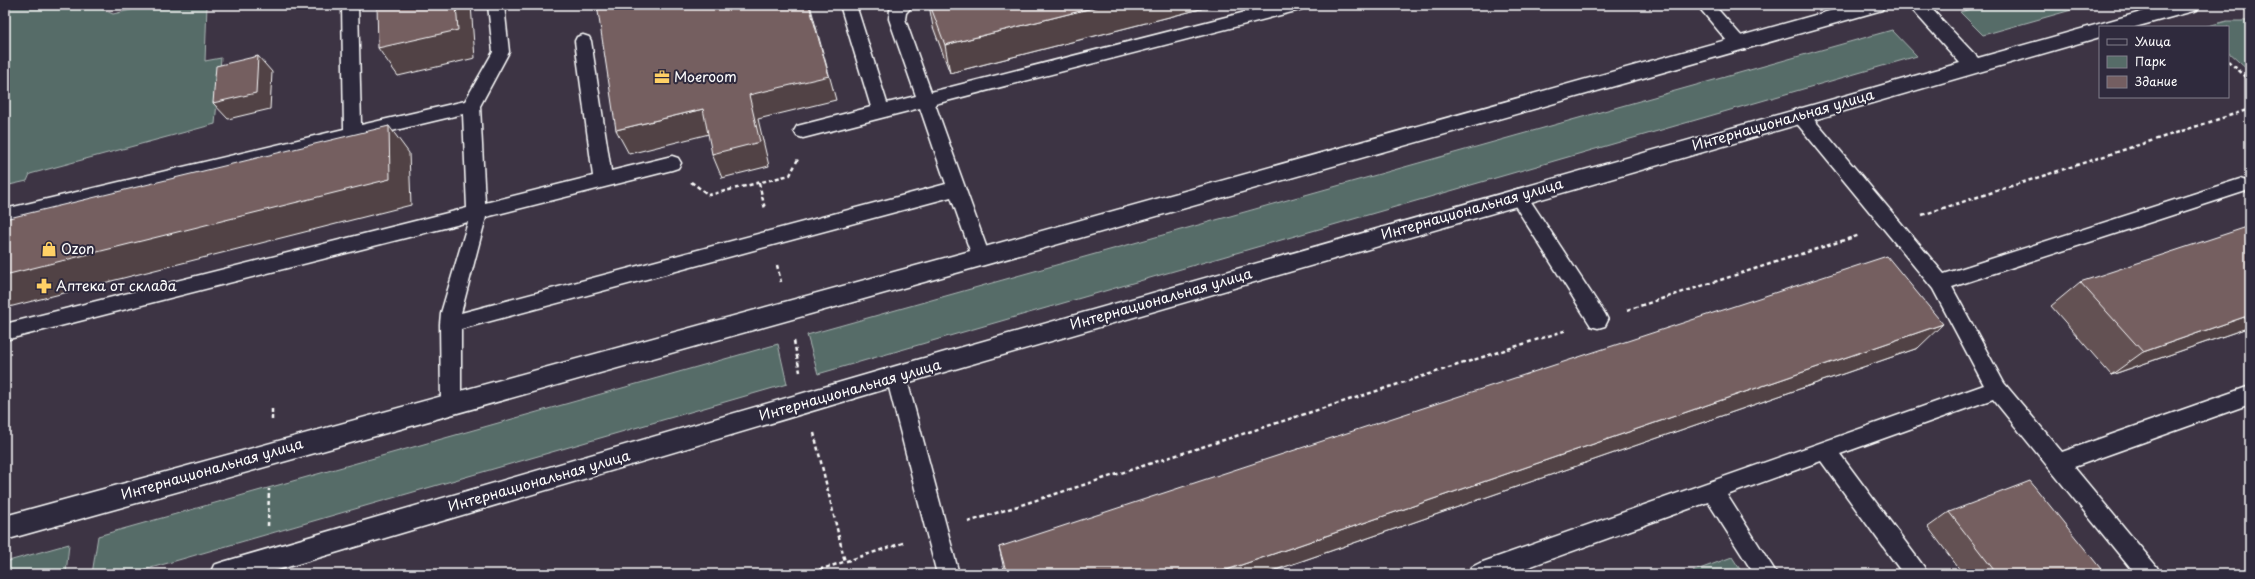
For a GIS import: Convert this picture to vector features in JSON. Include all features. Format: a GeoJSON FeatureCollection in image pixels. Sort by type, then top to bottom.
{"type":"FeatureCollection","features":[{"type":"Feature","properties":{"kind":"main road","name":"Интернациональная улица"},"geometry":{"type":"LineString","coordinates":[[5,528],[270,453],[980,257],[1875,5]]}},
{"type":"Feature","properties":{"kind":"main road"},"geometry":{"type":"LineString","coordinates":[[1917,5],[1973,65]]}},
{"type":"Feature","properties":{"kind":"main road"},"geometry":{"type":"LineString","coordinates":[[2114,26],[2190,5]]}},
{"type":"Feature","properties":{"kind":"main road","name":"Интернациональная улица"},"geometry":{"type":"LineString","coordinates":[[223,574],[896,376],[1973,65],[2099,30]]}},
{"type":"Feature","properties":{"kind":"lane"},"geometry":{"type":"LineString","coordinates":[[350,5],[353,134]]}},
{"type":"Feature","properties":{"kind":"lane"},"geometry":{"type":"LineString","coordinates":[[452,403],[450,324],[454,299],[477,222],[471,106],[501,52],[496,5]]}},
{"type":"Feature","properties":{"kind":"lane"},"geometry":{"type":"LineString","coordinates":[[848,5],[881,111]]}},
{"type":"Feature","properties":{"kind":"lane"},"geometry":{"type":"LineString","coordinates":[[905,5],[898,10],[897,19],[980,257]]}},
{"type":"Feature","properties":{"kind":"lane"},"geometry":{"type":"LineString","coordinates":[[803,132],[1296,5]]}},
{"type":"Feature","properties":{"kind":"lane"},"geometry":{"type":"LineString","coordinates":[[1705,5],[1738,44]]}},
{"type":"Feature","properties":{"kind":"lane"},"geometry":{"type":"LineString","coordinates":[[583,41],[603,180]]}},
{"type":"Feature","properties":{"kind":"lane"},"geometry":{"type":"LineString","coordinates":[[5,216],[471,106]]}},
{"type":"Feature","properties":{"kind":"lane"},"geometry":{"type":"LineString","coordinates":[[1800,115],[1940,284],[1998,389],[2149,574]]}},
{"type":"Feature","properties":{"kind":"lane"},"geometry":{"type":"LineString","coordinates":[[5,332],[672,163]]}},
{"type":"Feature","properties":{"kind":"lane"},"geometry":{"type":"LineString","coordinates":[[1940,284],[2240,186]]}},
{"type":"Feature","properties":{"kind":"lane"},"geometry":{"type":"LineString","coordinates":[[450,324],[956,188]]}},
{"type":"Feature","properties":{"kind":"lane"},"geometry":{"type":"LineString","coordinates":[[1518,196],[1598,320]]}},
{"type":"Feature","properties":{"kind":"lane"},"geometry":{"type":"LineString","coordinates":[[896,376],[948,574]]}},
{"type":"Feature","properties":{"kind":"lane"},"geometry":{"type":"LineString","coordinates":[[1480,574],[1998,389]]}},
{"type":"Feature","properties":{"kind":"lane"},"geometry":{"type":"LineString","coordinates":[[2058,463],[2250,394]]}},
{"type":"Feature","properties":{"kind":"lane"},"geometry":{"type":"LineString","coordinates":[[1826,450],[1916,574]]}},
{"type":"Feature","properties":{"kind":"lane"},"geometry":{"type":"LineString","coordinates":[[1712,490],[1766,574]]}},
{"type":"Feature","properties":{"kind":"path"},"geometry":{"type":"LineString","coordinates":[[2229,62],[2250,80]]}},
{"type":"Feature","properties":{"kind":"path"},"geometry":{"type":"LineString","coordinates":[[806,574],[1892,226],[2250,109]]}},
{"type":"Feature","properties":{"kind":"path"},"geometry":{"type":"LineString","coordinates":[[267,561],[272,409]]}},
{"type":"Feature","properties":{"kind":"green space"},"geometry":{"type":"Polygon","coordinates":[[[5,5],[93,5],[113,14],[152,5],[207,5],[205,61],[221,58],[215,124],[30,174],[27,181],[5,186],[5,5]]]}},
{"type":"Feature","properties":{"kind":"green space"},"geometry":{"type":"Polygon","coordinates":[[[1985,5],[2089,5],[1983,35],[1960,12],[1985,5]]]}},
{"type":"Feature","properties":{"kind":"green space"},"geometry":{"type":"Polygon","coordinates":[[[2227,21],[2250,21],[2250,72],[2229,53],[2229,26],[2208,26],[2227,21]]]}},
{"type":"Feature","properties":{"kind":"green space"},"geometry":{"type":"Polygon","coordinates":[[[1892,30],[1917,56],[818,374],[807,335],[1892,30]]]}},
{"type":"Feature","properties":{"kind":"green space"},"geometry":{"type":"Polygon","coordinates":[[[778,344],[787,384],[130,574],[92,574],[98,536],[778,344]]]}},
{"type":"Feature","properties":{"kind":"green space"},"geometry":{"type":"Polygon","coordinates":[[[69,544],[66,574],[5,574],[5,562],[69,544]]]}},
{"type":"Feature","properties":{"kind":"green space"},"geometry":{"type":"Polygon","coordinates":[[[1732,557],[1743,574],[1686,574],[1732,557]]]}},
{"type":"Feature","properties":{"kind":"building"},"geometry":{"type":"Polygon","coordinates":[[[377,5],[456,5],[458,30],[378,48],[377,5]]]}},
{"type":"Feature","properties":{"kind":"building"},"geometry":{"type":"Polygon","coordinates":[[[597,5],[809,5],[829,76],[749,95],[760,142],[712,154],[703,109],[616,130],[597,5]]]}},
{"type":"Feature","properties":{"kind":"building"},"geometry":{"type":"Polygon","coordinates":[[[930,5],[1104,5],[945,45],[930,5]]]}},
{"type":"Feature","properties":{"kind":"building"},"geometry":{"type":"Polygon","coordinates":[[[258,56],[256,93],[213,103],[216,66],[258,56]]]}},
{"type":"Feature","properties":{"kind":"building"},"geometry":{"type":"Polygon","coordinates":[[[389,126],[390,179],[5,275],[5,219],[389,126]]]}},
{"type":"Feature","properties":{"kind":"building"},"geometry":{"type":"Polygon","coordinates":[[[2250,226],[2250,315],[2143,352],[2080,282],[2250,226]]]}},
{"type":"Feature","properties":{"kind":"building"},"geometry":{"type":"Polygon","coordinates":[[[1887,256],[1943,324],[1215,574],[1007,574],[999,547],[1887,256]]]}},
{"type":"Feature","properties":{"kind":"building"},"geometry":{"type":"Polygon","coordinates":[[[2030,481],[2105,574],[1997,574],[1949,512],[2030,481]]]}},
{"type":"Feature","properties":{"kind":"place","name":"Moeroom"},"geometry":{"type":"Point","coordinates":[662,77]}},
{"type":"Feature","properties":{"kind":"place","name":"Ozon"},"geometry":{"type":"Point","coordinates":[49,249]}},
{"type":"Feature","properties":{"kind":"place","name":"Аптека от склада"},"geometry":{"type":"Point","coordinates":[44,286]}}]}
